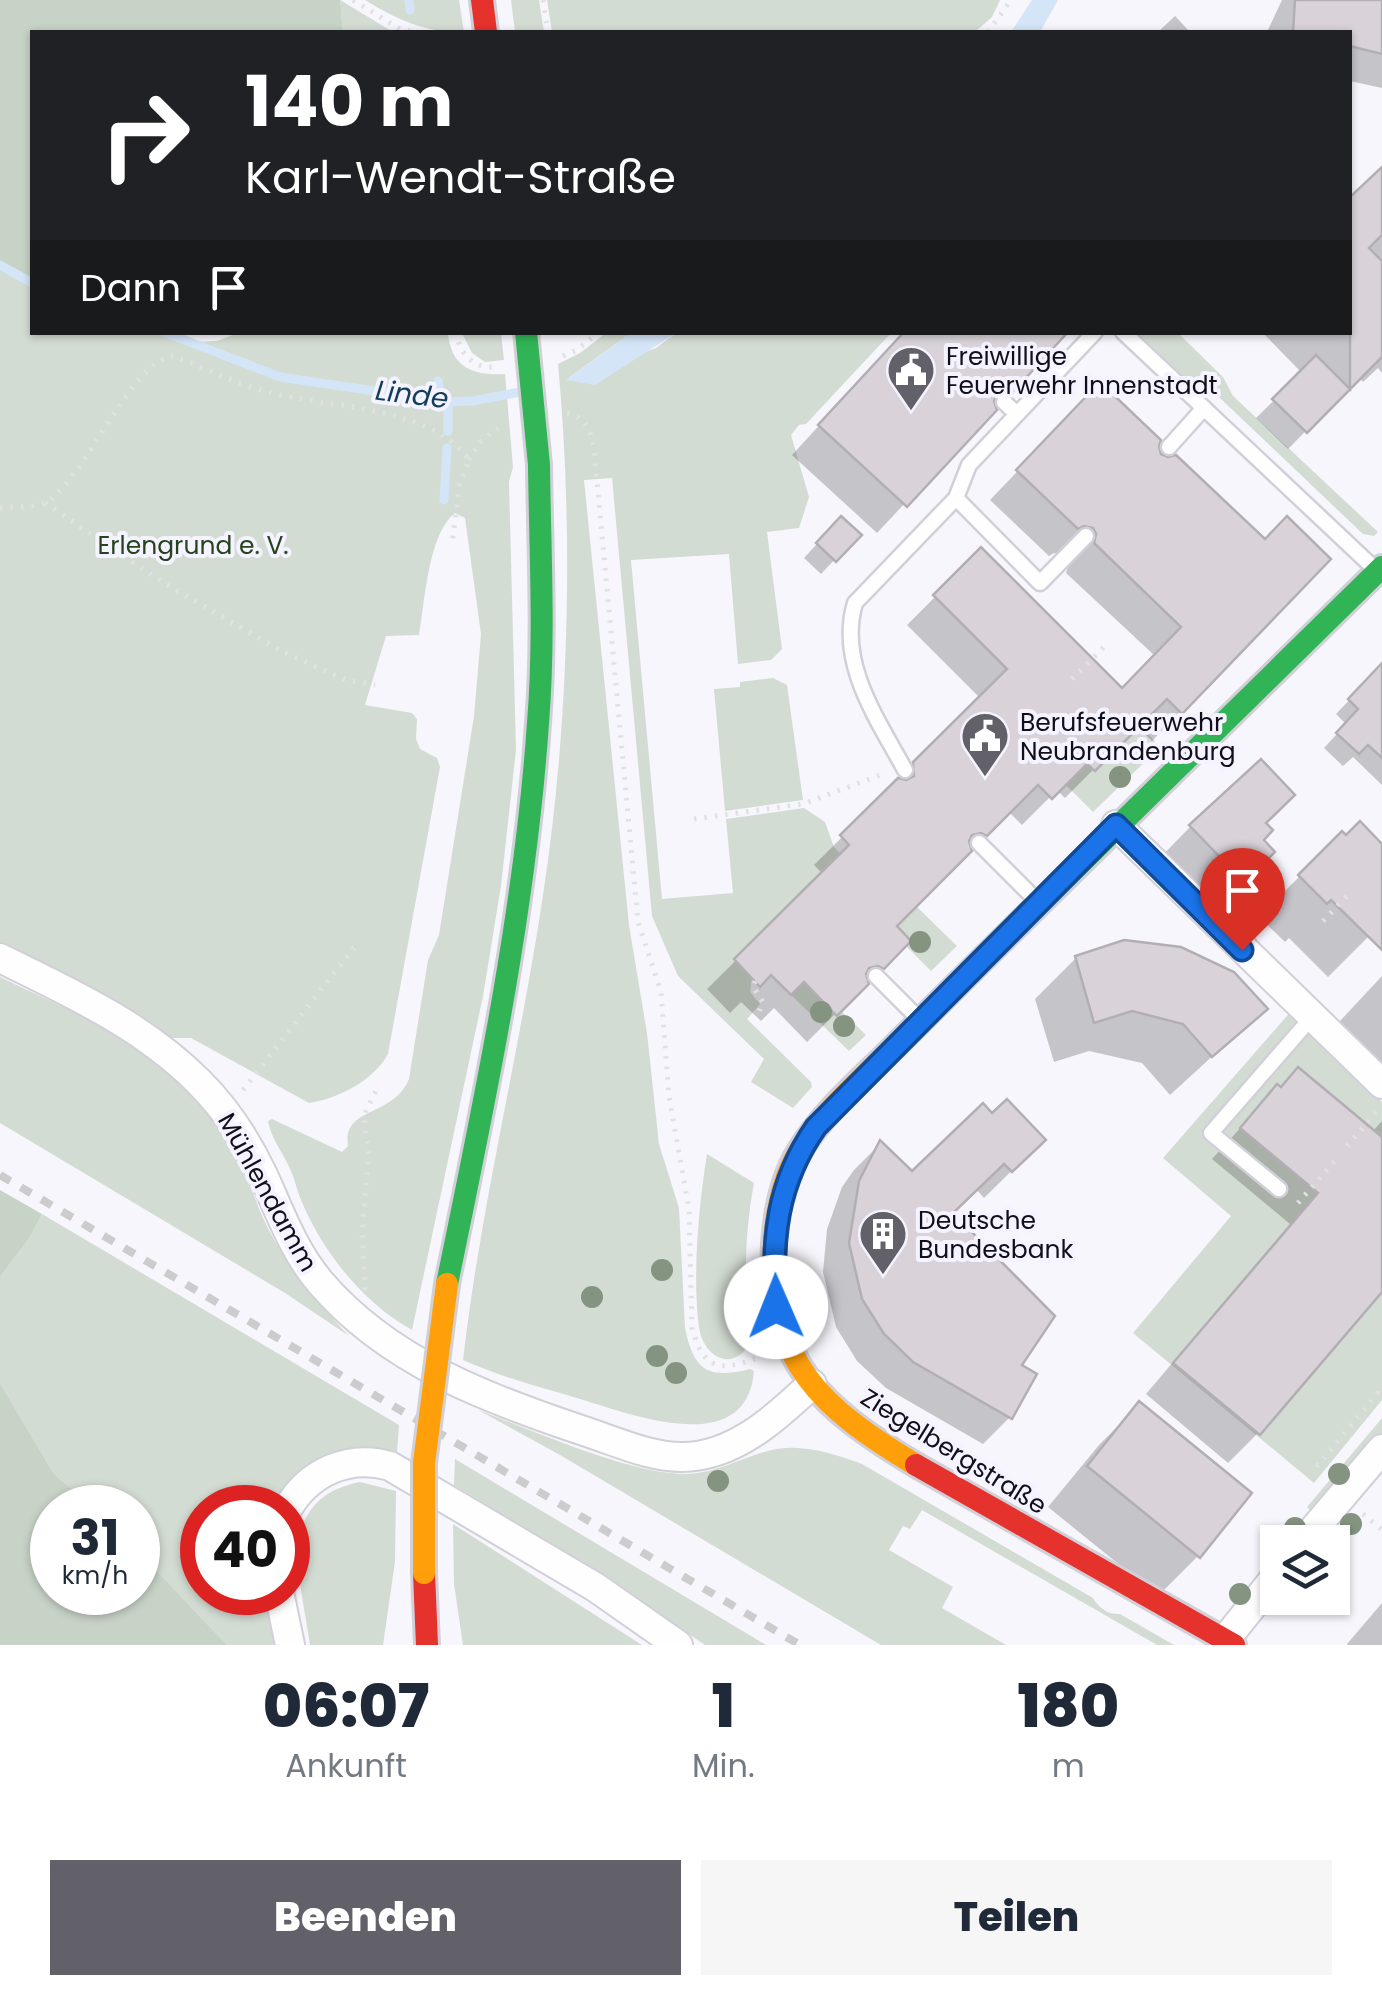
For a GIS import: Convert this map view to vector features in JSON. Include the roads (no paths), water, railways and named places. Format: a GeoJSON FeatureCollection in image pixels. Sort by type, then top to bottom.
{"type":"FeatureCollection","features":[{"type":"Feature","properties":{"kind":"street"},"geometry":{"type":"LineString","coordinates":[[482,0],[486,30]]}},
{"type":"Feature","properties":{"kind":"street"},"geometry":{"type":"LineString","coordinates":[[427,1645],[424,1463],[431,1390],[447,1284],[505,996],[536,749],[542,615],[538,465],[526,335]]}},
{"type":"Feature","properties":{"kind":"street","name":"Ziegelbergstraße"},"geometry":{"type":"LineString","coordinates":[[1227,1643],[922,1468],[836,1409],[812,1384],[785,1345],[774,1281],[777,1230],[791,1167],[816,1127],[1038,902],[1380,569]]}},
{"type":"Feature","properties":{"kind":"street"},"geometry":{"type":"LineString","coordinates":[[1116,825],[1382,1084]]}},
{"type":"Feature","properties":{"kind":"street","name":"Mühlendamm"},"geometry":{"type":"LineString","coordinates":[[0,958],[132,1027],[162,1048],[202,1085],[241,1135],[302,1258],[317,1279],[358,1322],[404,1354],[479,1395],[645,1451],[683,1457],[735,1443],[761,1428],[812,1384]]}},
{"type":"Feature","properties":{"kind":"street"},"geometry":{"type":"LineString","coordinates":[[1317,1525],[1382,1449]]}},
{"type":"Feature","properties":{"kind":"street"},"geometry":{"type":"LineString","coordinates":[[307,1485],[320,1474],[364,1460],[390,1466],[595,1587],[678,1645]]}},
{"type":"Feature","properties":{"kind":"street"},"geometry":{"type":"LineString","coordinates":[[1227,1643],[1260,1598]]}},
{"type":"Feature","properties":{"kind":"street"},"geometry":{"type":"LineString","coordinates":[[284,1615],[290,1645]]}},
{"type":"Feature","properties":{"kind":"lane"},"geometry":{"type":"LineString","coordinates":[[906,770],[869,708],[854,660],[850,622],[855,603],[956,498],[969,465],[1092,335]]}},
{"type":"Feature","properties":{"kind":"lane"},"geometry":{"type":"LineString","coordinates":[[1126,335],[1380,569]]}},
{"type":"Feature","properties":{"kind":"lane"},"geometry":{"type":"LineString","coordinates":[[1004,402],[1017,414]]}},
{"type":"Feature","properties":{"kind":"lane"},"geometry":{"type":"LineString","coordinates":[[1169,448],[1204,408]]}},
{"type":"Feature","properties":{"kind":"lane"},"geometry":{"type":"LineString","coordinates":[[956,498],[1040,583],[1086,536]]}},
{"type":"Feature","properties":{"kind":"lane"},"geometry":{"type":"LineString","coordinates":[[979,843],[1038,902]]}},
{"type":"Feature","properties":{"kind":"lane"},"geometry":{"type":"LineString","coordinates":[[876,976],[920,1021]]}},
{"type":"Feature","properties":{"kind":"lane"},"geometry":{"type":"LineString","coordinates":[[1279,1189],[1211,1133],[1312,1017]]}},
{"type":"Feature","properties":{"kind":"water"},"geometry":{"type":"Polygon","coordinates":[[[1032,0],[1058,0],[1041,30],[1012,30],[1032,0]]]}},
{"type":"Feature","properties":{"kind":"water"},"geometry":{"type":"Polygon","coordinates":[[[628,335],[673,335],[595,385],[566,380],[628,335]]]}},
{"type":"Feature","properties":{"kind":"waterway"},"geometry":{"type":"LineString","coordinates":[[409,0],[410,10]]}},
{"type":"Feature","properties":{"kind":"waterway","name":"Linde"},"geometry":{"type":"LineString","coordinates":[[0,265],[30,282]]}},
{"type":"Feature","properties":{"kind":"waterway","name":"Linde"},"geometry":{"type":"LineString","coordinates":[[172,335],[280,377],[448,402],[520,392]]}},
{"type":"Feature","properties":{"kind":"waterway"},"geometry":{"type":"LineString","coordinates":[[438,381],[441,401]]}},
{"type":"Feature","properties":{"kind":"waterway"},"geometry":{"type":"LineString","coordinates":[[448,402],[448,431]]}},
{"type":"Feature","properties":{"kind":"waterway"},"geometry":{"type":"LineString","coordinates":[[444,500],[447,448]]}},
{"type":"Feature","properties":{"kind":"railway"},"geometry":{"type":"LineString","coordinates":[[0,1175],[800,1645]]}},
{"type":"Feature","properties":{"kind":"place","name":"Freiwillige Feuerwehr Innenstadt"},"geometry":{"type":"Point","coordinates":[911,412]}},
{"type":"Feature","properties":{"kind":"place","name":"Berufsfeuerwehr Neubrandenburg"},"geometry":{"type":"Point","coordinates":[985,778]}},
{"type":"Feature","properties":{"kind":"place","name":"Deutsche Bundesbank"},"geometry":{"type":"Point","coordinates":[883,1276]}},
{"type":"Feature","properties":{"kind":"park label","name":"Erlengrund e. V."},"geometry":{"type":"Point","coordinates":[193,545]}}]}
